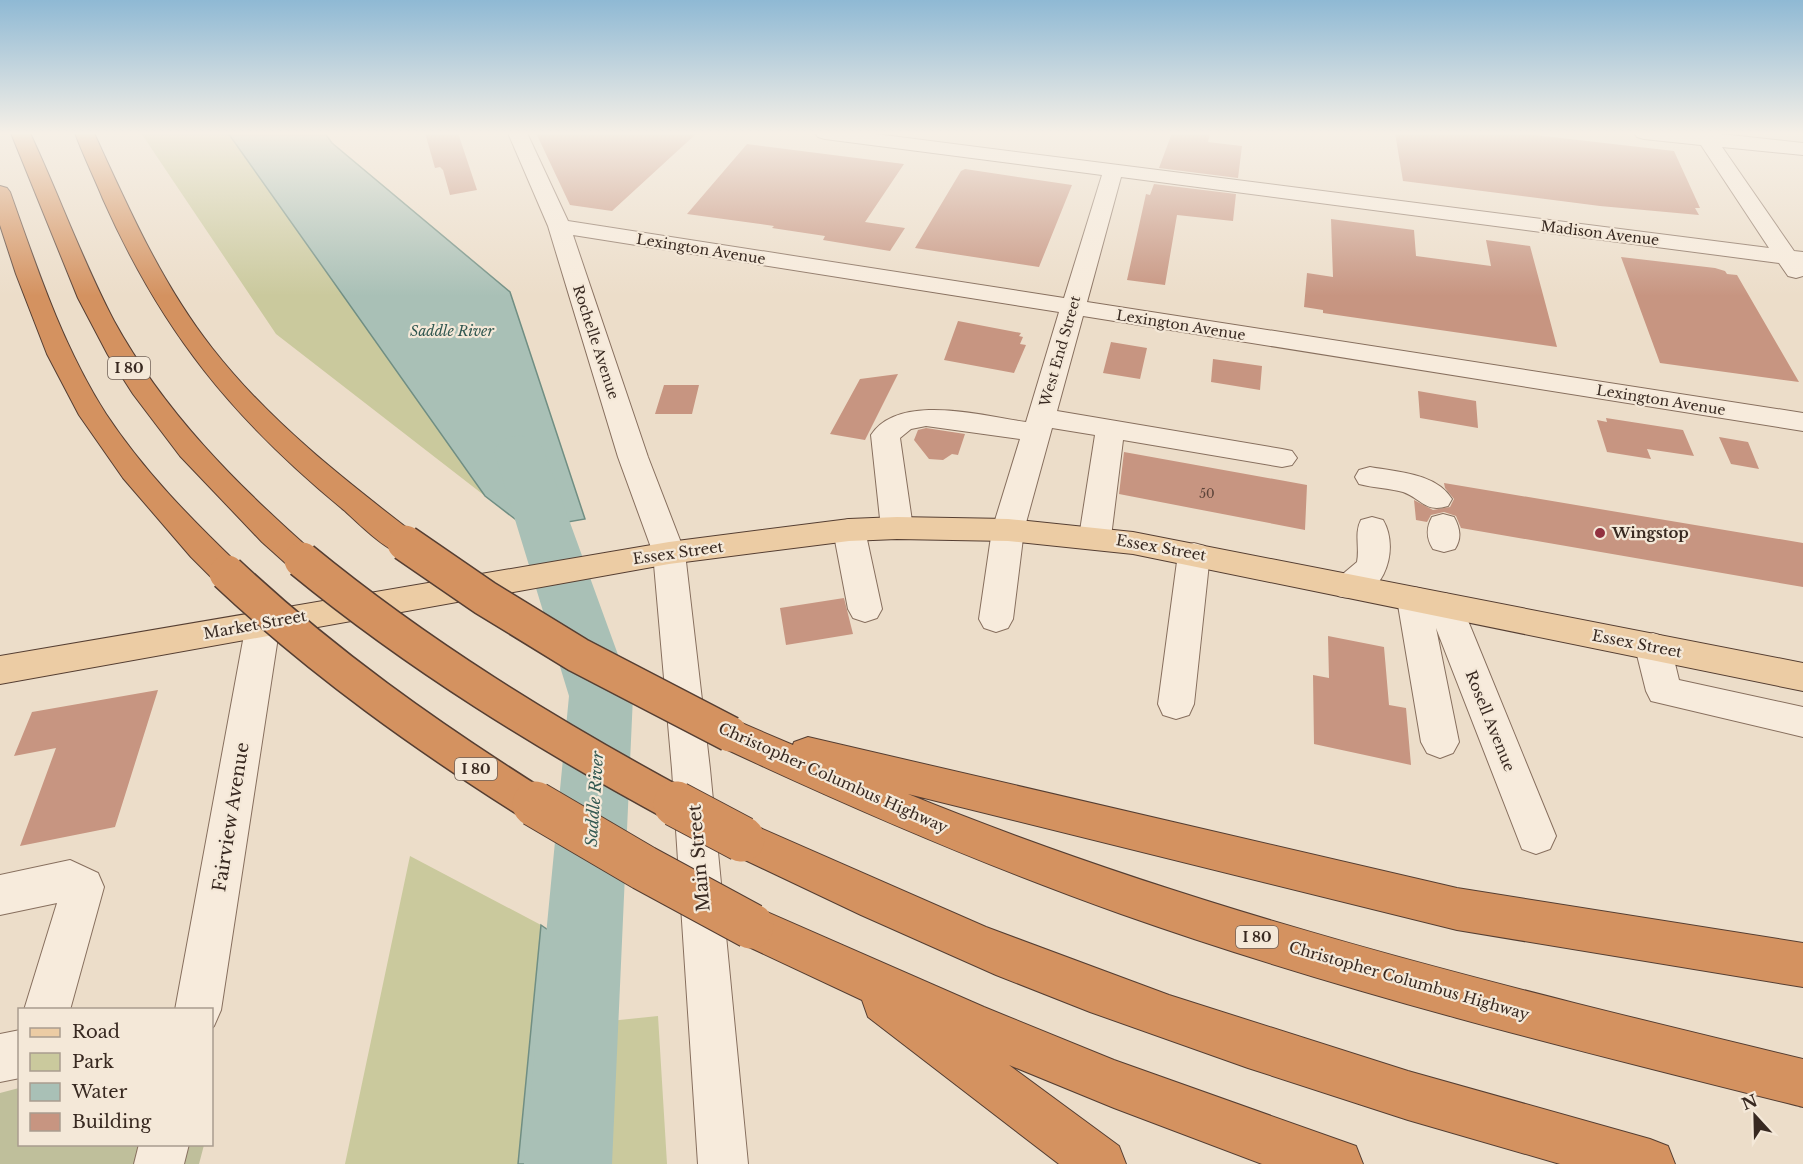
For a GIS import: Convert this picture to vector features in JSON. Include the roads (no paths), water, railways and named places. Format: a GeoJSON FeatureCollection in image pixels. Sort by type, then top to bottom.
{"type":"FeatureCollection","features":[{"type":"Feature","properties":{"kind":"highway","name":"I 80"},"geometry":{"type":"LineString","coordinates":[[43,187],[85,286],[122,358],[163,419],[200,463],[244,508],[371,617],[448,672],[534,726],[742,839],[908,916],[1015,960],[1168,1017],[1334,1072],[1513,1126],[1650,1164]]}},
{"type":"Feature","properties":{"kind":"highway","name":"Christopher Columbus Highway"},"geometry":{"type":"LineString","coordinates":[[109,187],[140,254],[180,321],[222,378],[278,439],[326,482],[405,543],[485,598],[578,655],[730,734],[825,777],[938,825],[1178,914],[1388,977],[1588,1030],[1803,1083]]}},
{"type":"Feature","properties":{"kind":"highway","name":"I 80"},"geometry":{"type":"LineString","coordinates":[[0,192],[44,317],[81,395],[130,469],[184,532],[278,620],[338,670],[407,721],[560,821],[641,868],[751,926],[983,1031],[1122,1086],[1338,1164]]}},
{"type":"Feature","properties":{"kind":"highway"},"geometry":{"type":"LineString","coordinates":[[730,734],[1457,909],[1803,965]]}},
{"type":"Feature","properties":{"kind":"highway"},"geometry":{"type":"LineString","coordinates":[[834,964],[1101,1164]]}},
{"type":"Feature","properties":{"kind":"main road","name":"Essex Street"},"geometry":{"type":"LineString","coordinates":[[511,581],[669,553],[849,530],[897,528],[1008,530],[1095,537],[1194,554],[1803,677]]}},
{"type":"Feature","properties":{"kind":"main road","name":"Market Street"},"geometry":{"type":"LineString","coordinates":[[0,670],[511,581]]}},
{"type":"Feature","properties":{"kind":"street","name":"Rochelle Avenue"},"geometry":{"type":"LineString","coordinates":[[542,187],[559,226],[633,457],[669,553]]}},
{"type":"Feature","properties":{"kind":"street","name":"West End Street"},"geometry":{"type":"LineString","coordinates":[[996,619],[1008,530],[1108,187]]}},
{"type":"Feature","properties":{"kind":"street","name":"Madison Avenue"},"geometry":{"type":"LineString","coordinates":[[1240,187],[1796,259]]}},
{"type":"Feature","properties":{"kind":"street"},"geometry":{"type":"LineString","coordinates":[[1743,187],[1796,259],[1803,282]]}},
{"type":"Feature","properties":{"kind":"street","name":"Lexington Avenue"},"geometry":{"type":"LineString","coordinates":[[559,226],[1803,422]]}},
{"type":"Feature","properties":{"kind":"street"},"geometry":{"type":"LineString","coordinates":[[897,528],[885,435],[901,423],[926,417],[1110,429],[1282,458]]}},
{"type":"Feature","properties":{"kind":"street"},"geometry":{"type":"LineString","coordinates":[[1095,537],[1110,429]]}},
{"type":"Feature","properties":{"kind":"street"},"geometry":{"type":"LineString","coordinates":[[1370,477],[1412,484],[1441,522]]}},
{"type":"Feature","properties":{"kind":"street"},"geometry":{"type":"LineString","coordinates":[[1350,586],[1372,569],[1376,548],[1372,528]]}},
{"type":"Feature","properties":{"kind":"street"},"geometry":{"type":"LineString","coordinates":[[849,530],[865,609]]}},
{"type":"Feature","properties":{"kind":"street","name":"Main Street"},"geometry":{"type":"LineString","coordinates":[[669,553],[692,769],[723,1164]]}},
{"type":"Feature","properties":{"kind":"street"},"geometry":{"type":"LineString","coordinates":[[1176,704],[1194,554]]}},
{"type":"Feature","properties":{"kind":"street"},"geometry":{"type":"LineString","coordinates":[[1429,602],[1440,742]]}},
{"type":"Feature","properties":{"kind":"street","name":"Rosell Avenue"},"geometry":{"type":"LineString","coordinates":[[1429,602],[1536,836]]}},
{"type":"Feature","properties":{"kind":"street","name":"Fairview Avenue"},"geometry":{"type":"LineString","coordinates":[[198,1008],[262,624]]}},
{"type":"Feature","properties":{"kind":"street"},"geometry":{"type":"LineString","coordinates":[[1653,647],[1664,691],[1803,722]]}},
{"type":"Feature","properties":{"kind":"street"},"geometry":{"type":"LineString","coordinates":[[0,895],[70,880],[82,887],[48,1008]]}},
{"type":"Feature","properties":{"kind":"street"},"geometry":{"type":"LineString","coordinates":[[0,1059],[18,1054]]}},
{"type":"Feature","properties":{"kind":"street"},"geometry":{"type":"LineString","coordinates":[[159,1164],[164,1146]]}},
{"type":"Feature","properties":{"kind":"water","name":"Saddle River"},"geometry":{"type":"Polygon","coordinates":[[[266,187],[385,187],[510,292],[585,519],[528,529],[485,496],[266,187]]]}},
{"type":"Feature","properties":{"kind":"water"},"geometry":{"type":"Polygon","coordinates":[[[541,925],[599,966],[603,1164],[518,1164],[541,925]]]}},
{"type":"Feature","properties":{"kind":"waterway","name":"Saddle River"},"geometry":{"type":"LineString","coordinates":[[519,451],[601,696],[568,1164]]}},
{"type":"Feature","properties":{"kind":"place","name":"Wingstop"},"geometry":{"type":"Point","coordinates":[1600,533]}}]}
